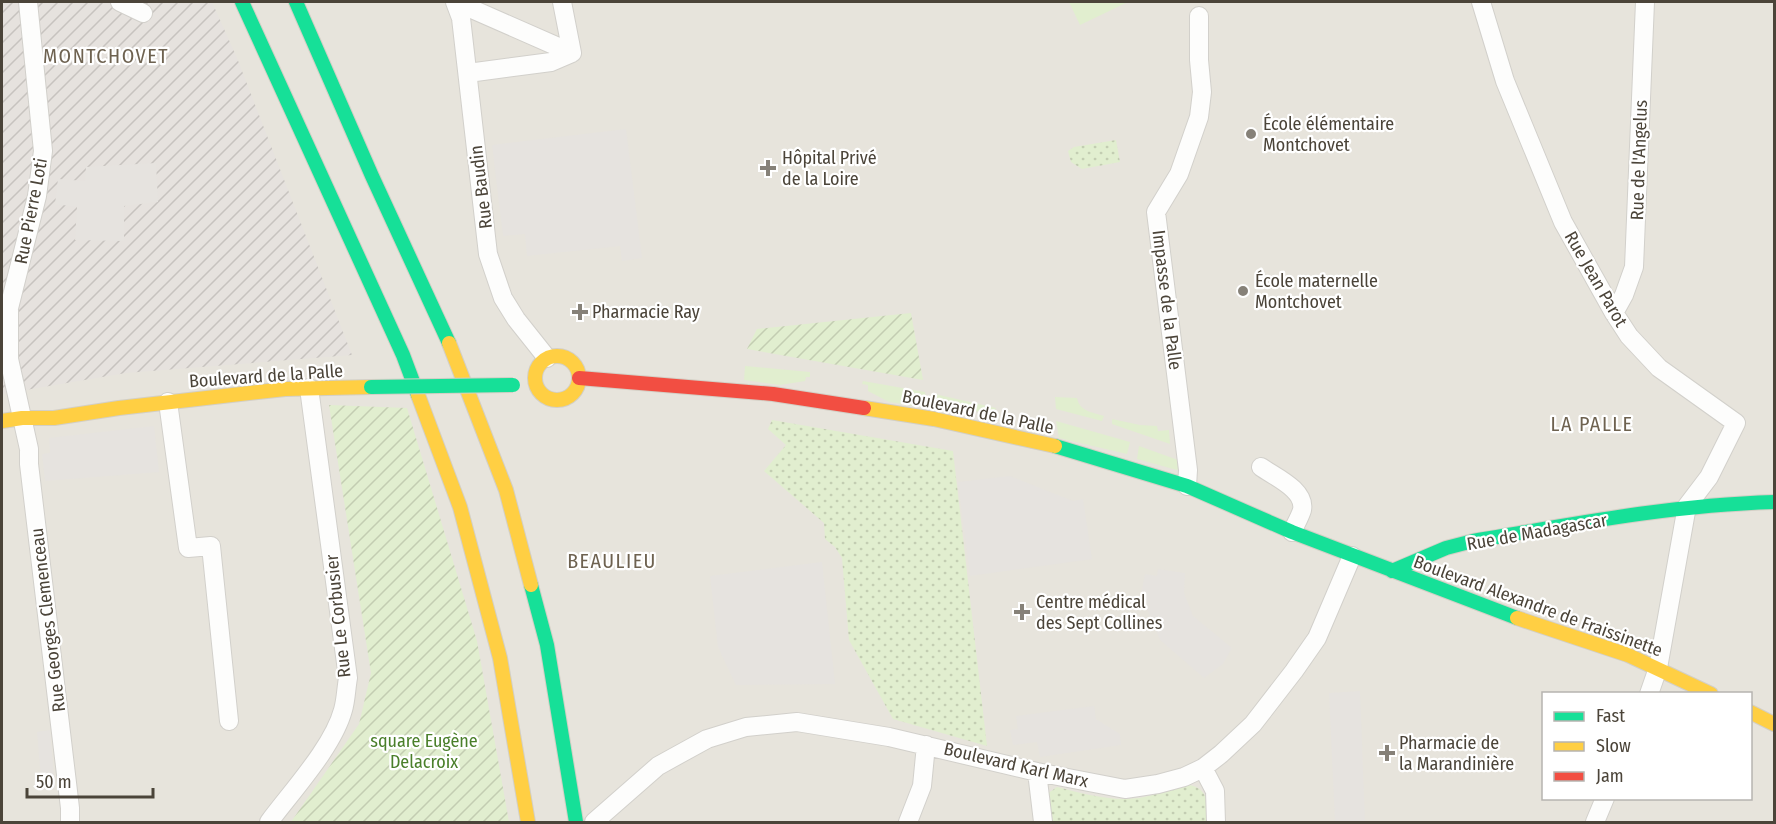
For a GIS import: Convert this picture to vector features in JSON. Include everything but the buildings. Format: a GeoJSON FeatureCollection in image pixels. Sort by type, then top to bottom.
{"type":"FeatureCollection","features":[{"type":"Feature","properties":{"kind":"main road"},"geometry":{"type":"LineString","coordinates":[[242,2],[403,355],[460,507],[500,658],[528,818]]}},
{"type":"Feature","properties":{"kind":"main road"},"geometry":{"type":"LineString","coordinates":[[296,2],[372,176],[446,336],[506,490],[547,645],[576,822]]}},
{"type":"Feature","properties":{"kind":"main road"},"geometry":{"type":"LineString","coordinates":[[558,355],[566,357],[577,369],[579,378],[572,394],[563,399],[547,398],[540,392],[535,375],[539,365],[547,358],[558,355]]}},
{"type":"Feature","properties":{"kind":"main road","name":"Boulevard de la Palle"},"geometry":{"type":"LineString","coordinates":[[579,378],[772,394],[934,419],[1051,445],[1187,486],[1352,556]]}},
{"type":"Feature","properties":{"kind":"main road","name":"Boulevard de la Palle"},"geometry":{"type":"LineString","coordinates":[[2,421],[22,418],[54,418],[168,402],[309,388],[536,384]]}},
{"type":"Feature","properties":{"kind":"main road","name":"Rue de Madagascar"},"geometry":{"type":"LineString","coordinates":[[1392,571],[1446,548],[1473,541],[1687,506],[1733,502],[1774,502]]}},
{"type":"Feature","properties":{"kind":"main road","name":"Boulevard Alexandre de Fraissinette"},"geometry":{"type":"LineString","coordinates":[[1352,556],[1444,589],[1536,626],[1628,655],[1709,692]]}},
{"type":"Feature","properties":{"kind":"main road"},"geometry":{"type":"LineString","coordinates":[[1752,713],[1774,724]]}},
{"type":"Feature","properties":{"kind":"street","name":"Rue Pierre Loti"},"geometry":{"type":"LineString","coordinates":[[22,418],[9,359],[9,308],[37,196],[43,151],[28,2]]}},
{"type":"Feature","properties":{"kind":"street"},"geometry":{"type":"LineString","coordinates":[[120,2],[143,13]]}},
{"type":"Feature","properties":{"kind":"street"},"geometry":{"type":"LineString","coordinates":[[455,2],[572,53]]}},
{"type":"Feature","properties":{"kind":"street","name":"Rue Baudin"},"geometry":{"type":"LineString","coordinates":[[455,2],[461,18],[488,254],[503,298],[516,319],[547,358]]}},
{"type":"Feature","properties":{"kind":"street"},"geometry":{"type":"LineString","coordinates":[[562,2],[572,53]]}},
{"type":"Feature","properties":{"kind":"street","name":"Rue Jean Parot"},"geometry":{"type":"LineString","coordinates":[[1481,2],[1505,81],[1563,222],[1614,313],[1629,336],[1659,368],[1736,423],[1709,477],[1687,506]]}},
{"type":"Feature","properties":{"kind":"street","name":"Rue de l'Angelus"},"geometry":{"type":"LineString","coordinates":[[1614,313],[1635,267],[1645,2]]}},
{"type":"Feature","properties":{"kind":"street","name":"Impasse de la Palle"},"geometry":{"type":"LineString","coordinates":[[1187,486],[1188,470],[1156,212],[1179,174],[1199,117],[1202,92],[1198,60],[1198,16]]}},
{"type":"Feature","properties":{"kind":"street"},"geometry":{"type":"LineString","coordinates":[[468,73],[551,62],[572,53]]}},
{"type":"Feature","properties":{"kind":"street","name":"Rue Le Corbusier"},"geometry":{"type":"LineString","coordinates":[[269,822],[326,746],[337,727],[343,710],[348,678],[309,388]]}},
{"type":"Feature","properties":{"kind":"street"},"geometry":{"type":"LineString","coordinates":[[168,402],[188,548],[211,546],[229,721]]}},
{"type":"Feature","properties":{"kind":"street","name":"Rue Georges Clemenceau"},"geometry":{"type":"LineString","coordinates":[[22,418],[29,448],[70,822]]}},
{"type":"Feature","properties":{"kind":"street"},"geometry":{"type":"LineString","coordinates":[[1262,467],[1299,494],[1303,502],[1292,532]]}},
{"type":"Feature","properties":{"kind":"street"},"geometry":{"type":"LineString","coordinates":[[1649,692],[1658,668],[1687,506]]}},
{"type":"Feature","properties":{"kind":"street","name":"Boulevard Karl Marx"},"geometry":{"type":"LineString","coordinates":[[594,822],[658,766],[707,739],[746,727],[797,722],[854,730],[1037,772],[1125,789],[1175,780],[1203,768],[1253,724],[1317,638],[1352,556]]}},
{"type":"Feature","properties":{"kind":"street"},"geometry":{"type":"LineString","coordinates":[[908,822],[922,786],[926,745]]}},
{"type":"Feature","properties":{"kind":"street"},"geometry":{"type":"LineString","coordinates":[[1203,768],[1215,791],[1216,822]]}},
{"type":"Feature","properties":{"kind":"street"},"geometry":{"type":"LineString","coordinates":[[1037,772],[1043,822]]}},
{"type":"Feature","properties":{"kind":"street"},"geometry":{"type":"LineString","coordinates":[[1595,822],[1604,800]]}},
{"type":"Feature","properties":{"kind":"shaded area"},"geometry":{"type":"Polygon","coordinates":[[[2,2],[1774,2],[1774,822],[2,822],[2,2]]]}},
{"type":"Feature","properties":{"kind":"shaded area"},"geometry":{"type":"Polygon","coordinates":[[[2,2],[212,2],[237,58],[352,355],[126,373],[2,394],[2,2]]]}},
{"type":"Feature","properties":{"kind":"shaded area"},"geometry":{"type":"Polygon","coordinates":[[[626,129],[642,258],[622,261],[620,246],[527,256],[525,234],[503,236],[492,145],[626,129]]]}},
{"type":"Feature","properties":{"kind":"shaded area"},"geometry":{"type":"Polygon","coordinates":[[[156,163],[158,202],[124,206],[124,241],[75,240],[77,207],[55,204],[58,179],[85,181],[86,167],[156,163]]]}},
{"type":"Feature","properties":{"kind":"shaded area"},"geometry":{"type":"Polygon","coordinates":[[[154,426],[159,472],[45,481],[42,454],[50,453],[49,438],[154,426]]]}},
{"type":"Feature","properties":{"kind":"shaded area"},"geometry":{"type":"Polygon","coordinates":[[[1010,476],[1073,501],[1083,499],[1092,559],[970,576],[958,482],[1010,476]]]}},
{"type":"Feature","properties":{"kind":"shaded area"},"geometry":{"type":"Polygon","coordinates":[[[822,562],[835,684],[736,685],[718,647],[710,576],[822,562]]]}},
{"type":"Feature","properties":{"kind":"shaded area"},"geometry":{"type":"Polygon","coordinates":[[[1158,569],[1185,573],[1184,593],[1193,616],[1232,648],[1223,664],[1204,678],[1160,640],[1141,595],[1145,574],[1157,576],[1158,569]]]}},
{"type":"Feature","properties":{"kind":"shaded area"},"geometry":{"type":"Polygon","coordinates":[[[1360,691],[1365,822],[1335,822],[1329,693],[1360,691]]]}},
{"type":"Feature","properties":{"kind":"shaded area"},"geometry":{"type":"Polygon","coordinates":[[[1094,706],[1096,719],[1120,734],[1121,745],[1040,757],[1037,742],[1013,745],[1010,730],[1018,729],[1016,716],[1094,706]]]}},
{"type":"Feature","properties":{"kind":"shaded area"},"geometry":{"type":"Polygon","coordinates":[[[50,730],[55,788],[42,790],[37,732],[50,730]]]}},
{"type":"Feature","properties":{"kind":"green space"},"geometry":{"type":"Polygon","coordinates":[[[1069,2],[1128,2],[1080,25],[1069,2]]]}},
{"type":"Feature","properties":{"kind":"green space"},"geometry":{"type":"Polygon","coordinates":[[[1116,140],[1120,162],[1082,169],[1071,162],[1068,151],[1074,147],[1116,140]]]}},
{"type":"Feature","properties":{"kind":"green space"},"geometry":{"type":"Polygon","coordinates":[[[911,313],[923,380],[747,349],[757,329],[911,313]]]}},
{"type":"Feature","properties":{"kind":"green space"},"geometry":{"type":"Polygon","coordinates":[[[745,366],[810,372],[810,377],[806,377],[805,381],[780,385],[744,380],[745,366]]]}},
{"type":"Feature","properties":{"kind":"green space"},"geometry":{"type":"Polygon","coordinates":[[[863,381],[925,392],[928,408],[889,402],[868,391],[868,385],[862,384],[863,381]]]}},
{"type":"Feature","properties":{"kind":"green space"},"geometry":{"type":"Polygon","coordinates":[[[935,394],[996,408],[993,415],[962,408],[951,412],[937,410],[935,394]]]}},
{"type":"Feature","properties":{"kind":"green space"},"geometry":{"type":"Polygon","coordinates":[[[1055,397],[1077,398],[1084,409],[1104,416],[1102,421],[1056,409],[1055,397]]]}},
{"type":"Feature","properties":{"kind":"green space","name":"square Eugène Delacroix"},"geometry":{"type":"Polygon","coordinates":[[[329,405],[407,408],[477,641],[509,822],[291,822],[359,724],[371,673],[329,405]]]}},
{"type":"Feature","properties":{"kind":"green space"},"geometry":{"type":"Polygon","coordinates":[[[1112,419],[1157,426],[1158,431],[1169,430],[1170,444],[1112,424],[1112,419]]]}},
{"type":"Feature","properties":{"kind":"green space"},"geometry":{"type":"Polygon","coordinates":[[[772,420],[953,451],[987,746],[893,719],[849,640],[842,558],[835,547],[825,539],[824,523],[764,471],[786,445],[768,429],[772,420]]]}},
{"type":"Feature","properties":{"kind":"green space"},"geometry":{"type":"Polygon","coordinates":[[[1056,421],[1130,442],[1127,454],[1059,438],[1056,421]]]}},
{"type":"Feature","properties":{"kind":"green space"},"geometry":{"type":"Polygon","coordinates":[[[1139,446],[1178,460],[1179,468],[1177,470],[1137,459],[1139,446]]]}},
{"type":"Feature","properties":{"kind":"green space"},"geometry":{"type":"Polygon","coordinates":[[[1189,785],[1196,787],[1204,794],[1208,804],[1209,822],[1049,822],[1047,794],[1057,787],[1100,797],[1133,799],[1189,785]]]}},
{"type":"Feature","properties":{"kind":"traffic: fast"},"geometry":{"type":"LineString","coordinates":[[242,2],[403,355],[418,395]]}},
{"type":"Feature","properties":{"kind":"traffic: fast"},"geometry":{"type":"LineString","coordinates":[[296,2],[372,176],[449,343]]}},
{"type":"Feature","properties":{"kind":"traffic: fast"},"geometry":{"type":"LineString","coordinates":[[371,387],[513,385]]}},
{"type":"Feature","properties":{"kind":"traffic: fast"},"geometry":{"type":"LineString","coordinates":[[1055,446],[1187,486],[1292,532],[1517,618]]}},
{"type":"Feature","properties":{"kind":"traffic: fast"},"geometry":{"type":"LineString","coordinates":[[1392,571],[1446,548],[1473,541],[1660,511],[1774,502]]}},
{"type":"Feature","properties":{"kind":"traffic: fast"},"geometry":{"type":"LineString","coordinates":[[531,585],[547,645],[576,822]]}},
{"type":"Feature","properties":{"kind":"traffic: slow"},"geometry":{"type":"LineString","coordinates":[[449,343],[506,490],[531,585]]}},
{"type":"Feature","properties":{"kind":"traffic: slow"},"geometry":{"type":"LineString","coordinates":[[557,356],[572,363],[579,378],[572,393],[557,400],[542,393],[535,378],[542,363],[557,356]]}},
{"type":"Feature","properties":{"kind":"traffic: slow"},"geometry":{"type":"LineString","coordinates":[[2,421],[22,418],[54,418],[119,408],[285,389],[371,387]]}},
{"type":"Feature","properties":{"kind":"traffic: slow"},"geometry":{"type":"LineString","coordinates":[[418,395],[460,507],[500,658],[528,822]]}},
{"type":"Feature","properties":{"kind":"traffic: slow"},"geometry":{"type":"LineString","coordinates":[[864,408],[934,419],[1055,446]]}},
{"type":"Feature","properties":{"kind":"traffic: slow"},"geometry":{"type":"LineString","coordinates":[[1517,618],[1628,655],[1707,692]]}},
{"type":"Feature","properties":{"kind":"traffic: slow"},"geometry":{"type":"LineString","coordinates":[[1752,713],[1774,724]]}},
{"type":"Feature","properties":{"kind":"traffic: jam"},"geometry":{"type":"LineString","coordinates":[[579,378],[773,394],[864,408]]}},
{"type":"Feature","properties":{"kind":"place","name":"École élémentaire Montchovet"},"geometry":{"type":"Point","coordinates":[1251,134]}},
{"type":"Feature","properties":{"kind":"place","name":"Hôpital Privé de la Loire"},"geometry":{"type":"Point","coordinates":[768,168]}},
{"type":"Feature","properties":{"kind":"place","name":"École maternelle Montchovet"},"geometry":{"type":"Point","coordinates":[1243,291]}},
{"type":"Feature","properties":{"kind":"place","name":"Pharmacie Ray"},"geometry":{"type":"Point","coordinates":[580,312]}},
{"type":"Feature","properties":{"kind":"place","name":"Centre médical des Sept Collines"},"geometry":{"type":"Point","coordinates":[1022,612]}},
{"type":"Feature","properties":{"kind":"place","name":"Pharmacie de la Marandinière"},"geometry":{"type":"Point","coordinates":[1387,753]}},
{"type":"Feature","properties":{"kind":"district","name":"MONTCHOVET"},"geometry":{"type":"Point","coordinates":[106,56]}},
{"type":"Feature","properties":{"kind":"district","name":"LA PALLE"},"geometry":{"type":"Point","coordinates":[1592,424]}},
{"type":"Feature","properties":{"kind":"district","name":"BEAULIEU"},"geometry":{"type":"Point","coordinates":[612,561]}}]}
